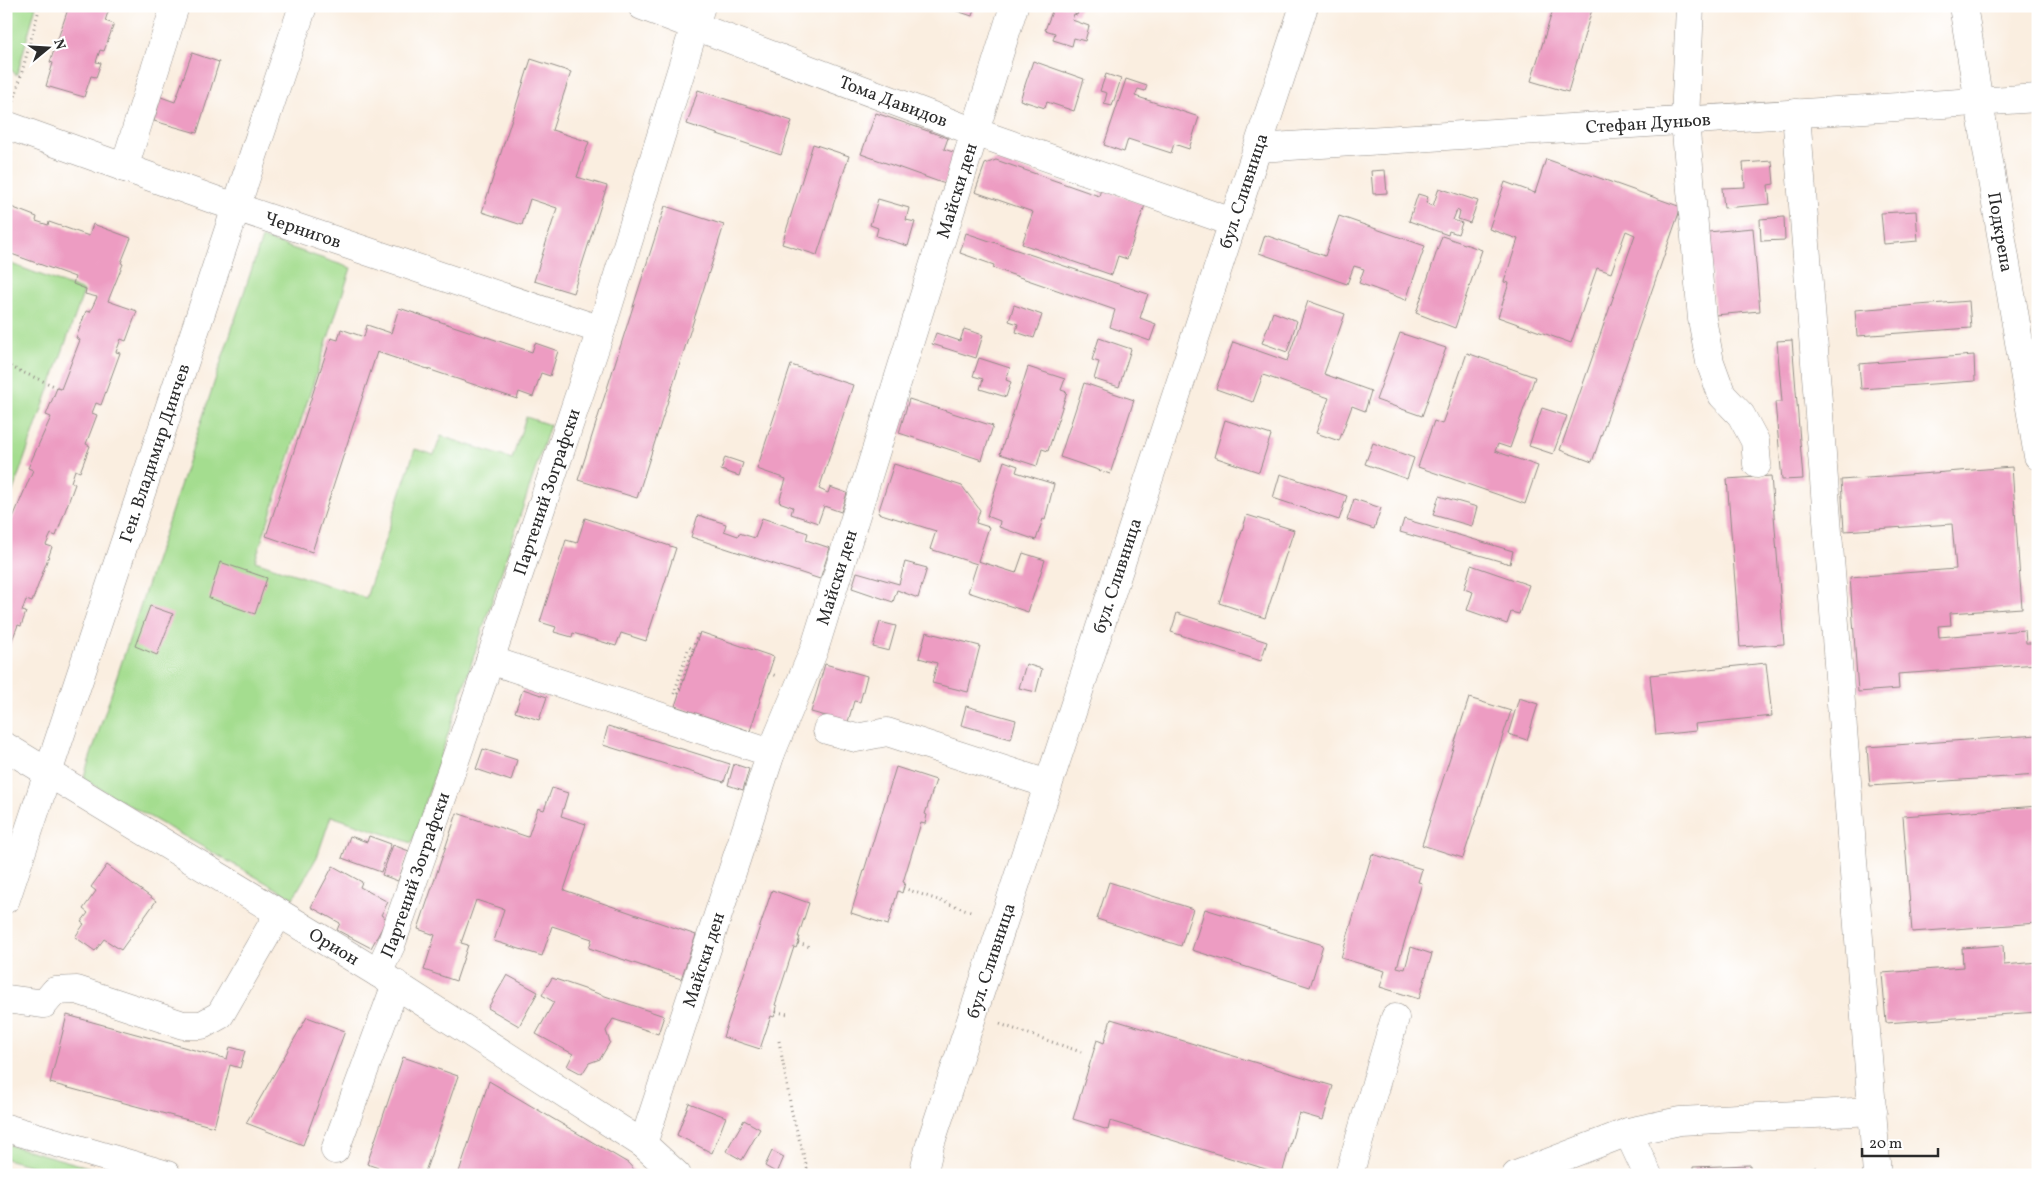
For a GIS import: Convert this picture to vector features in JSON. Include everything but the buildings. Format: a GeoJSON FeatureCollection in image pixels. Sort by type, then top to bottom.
{"type":"FeatureCollection","features":[{"type":"Feature","properties":{"kind":"street"},"geometry":{"type":"LineString","coordinates":[[124,168],[175,6]]}},
{"type":"Feature","properties":{"kind":"street","name":"Ген. Владимир Динчев"},"geometry":{"type":"LineString","coordinates":[[6,899],[303,6]]}},
{"type":"Feature","properties":{"kind":"street","name":"Тома Давидов"},"geometry":{"type":"LineString","coordinates":[[642,6],[698,16],[975,132],[1232,222]]}},
{"type":"Feature","properties":{"kind":"street","name":"Майски ден"},"geometry":{"type":"LineString","coordinates":[[643,1144],[771,753],[814,650],[1014,6]]}},
{"type":"Feature","properties":{"kind":"street","name":"бул. Сливница"},"geometry":{"type":"LineString","coordinates":[[923,1175],[930,1145],[1304,6]]}},
{"type":"Feature","properties":{"kind":"street"},"geometry":{"type":"LineString","coordinates":[[1690,6],[1686,120],[1702,319],[1710,362],[1722,395],[1741,414],[1755,441],[1757,464]]}},
{"type":"Feature","properties":{"kind":"street","name":"Подкрепа"},"geometry":{"type":"LineString","coordinates":[[1962,6],[2036,439]]}},
{"type":"Feature","properties":{"kind":"street","name":"Партений Зографски"},"geometry":{"type":"LineString","coordinates":[[335,1150],[387,979],[391,945],[490,660],[601,330],[698,16]]}},
{"type":"Feature","properties":{"kind":"street","name":"Стефан Дуньов"},"geometry":{"type":"LineString","coordinates":[[1258,148],[2038,98]]}},
{"type":"Feature","properties":{"kind":"street"},"geometry":{"type":"LineString","coordinates":[[1796,113],[1878,1175]]}},
{"type":"Feature","properties":{"kind":"street","name":"Чернигов"},"geometry":{"type":"LineString","coordinates":[[7,126],[236,207],[601,330]]}},
{"type":"Feature","properties":{"kind":"street"},"geometry":{"type":"LineString","coordinates":[[490,660],[670,711],[771,753]]}},
{"type":"Feature","properties":{"kind":"street"},"geometry":{"type":"LineString","coordinates":[[827,730],[856,738],[887,732],[1048,784]]}},
{"type":"Feature","properties":{"kind":"street","name":"Орион"},"geometry":{"type":"LineString","coordinates":[[6,748],[387,979],[643,1144],[677,1175]]}},
{"type":"Feature","properties":{"kind":"street"},"geometry":{"type":"LineString","coordinates":[[6,999],[44,1004],[55,991],[77,990],[183,1026],[202,1025],[220,1015],[279,913]]}},
{"type":"Feature","properties":{"kind":"street"},"geometry":{"type":"LineString","coordinates":[[1349,1175],[1395,1018]]}},
{"type":"Feature","properties":{"kind":"street"},"geometry":{"type":"LineString","coordinates":[[1516,1175],[1628,1132],[1680,1121],[1873,1111]]}},
{"type":"Feature","properties":{"kind":"street"},"geometry":{"type":"LineString","coordinates":[[6,1128],[167,1175]]}},
{"type":"Feature","properties":{"kind":"street"},"geometry":{"type":"LineString","coordinates":[[1628,1132],[1648,1175]]}},
{"type":"Feature","properties":{"kind":"street","name":"бул. Сливница"},"geometry":{"type":"LineString","coordinates":[[916,1175],[930,1145]]}},
{"type":"Feature","properties":{"kind":"path"},"geometry":{"type":"LineString","coordinates":[[7,126],[40,6]]}},
{"type":"Feature","properties":{"kind":"path"},"geometry":{"type":"LineString","coordinates":[[6,263],[10,254]]}},
{"type":"Feature","properties":{"kind":"path"},"geometry":{"type":"LineString","coordinates":[[6,365],[61,389]]}},
{"type":"Feature","properties":{"kind":"path"},"geometry":{"type":"LineString","coordinates":[[670,711],[698,634]]}},
{"type":"Feature","properties":{"kind":"path"},"geometry":{"type":"LineString","coordinates":[[670,711],[689,647],[693,648]]}},
{"type":"Feature","properties":{"kind":"path"},"geometry":{"type":"LineString","coordinates":[[903,888],[974,912]]}},
{"type":"Feature","properties":{"kind":"path"},"geometry":{"type":"LineString","coordinates":[[798,943],[810,947]]}},
{"type":"Feature","properties":{"kind":"path"},"geometry":{"type":"LineString","coordinates":[[776,1012],[788,1014]]}},
{"type":"Feature","properties":{"kind":"path"},"geometry":{"type":"LineString","coordinates":[[1000,1024],[1081,1052]]}},
{"type":"Feature","properties":{"kind":"path"},"geometry":{"type":"LineString","coordinates":[[779,1042],[792,1112],[809,1175]]}},
{"type":"Feature","properties":{"kind":"green space"},"geometry":{"type":"Polygon","coordinates":[[[6,6],[36,6],[17,75],[6,66],[6,6]]]}},
{"type":"Feature","properties":{"kind":"green space"},"geometry":{"type":"Polygon","coordinates":[[[262,238],[351,268],[255,561],[366,598],[415,449],[434,455],[441,436],[512,459],[526,417],[550,425],[412,843],[331,816],[317,857],[293,898],[83,779],[262,238]]]}},
{"type":"Feature","properties":{"kind":"green space"},"geometry":{"type":"Polygon","coordinates":[[[6,262],[84,291],[6,510],[6,262]]]}},
{"type":"Feature","properties":{"kind":"green space"},"geometry":{"type":"Polygon","coordinates":[[[6,1144],[116,1175],[65,1175],[6,1159],[6,1144]]]}}]}
